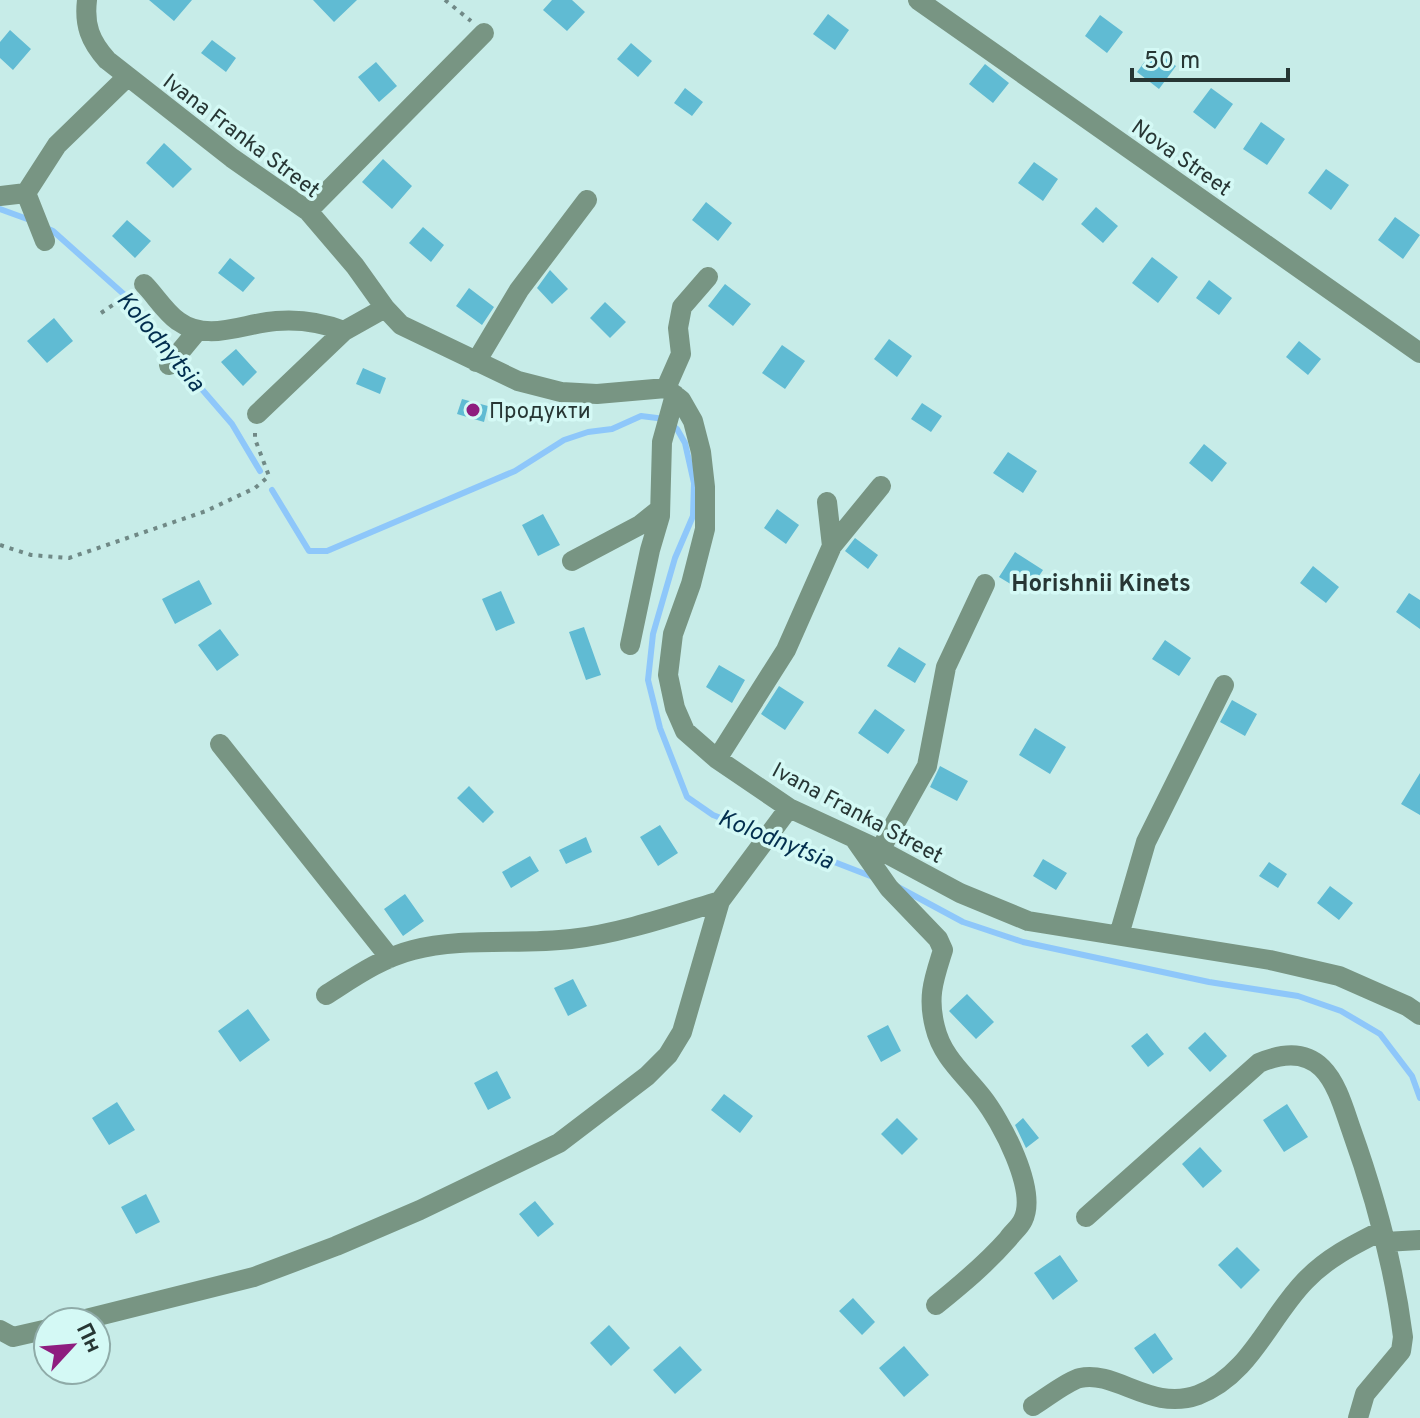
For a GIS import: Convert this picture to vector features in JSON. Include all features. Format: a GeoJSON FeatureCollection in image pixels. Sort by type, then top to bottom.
{"type":"FeatureCollection","features":[{"type":"Feature","properties":{"kind":"street","name":"Ivana Franka Street"},"geometry":{"type":"LineString","coordinates":[[87,0],[85,19],[92,43],[126,78],[308,211],[401,325],[518,381],[561,392],[671,396],[681,400],[693,421],[701,452],[705,529],[691,584],[673,634],[668,675],[675,708],[685,731],[785,814],[1028,921],[1270,960],[1339,976],[1407,1006],[1420,1015]]}},
{"type":"Feature","properties":{"kind":"street","name":"Nova Street"},"geometry":{"type":"LineString","coordinates":[[918,0],[1420,353]]}},
{"type":"Feature","properties":{"kind":"street"},"geometry":{"type":"LineString","coordinates":[[308,211],[484,33]]}},
{"type":"Feature","properties":{"kind":"street"},"geometry":{"type":"LineString","coordinates":[[45,241],[29,200],[57,145],[126,78]]}},
{"type":"Feature","properties":{"kind":"street"},"geometry":{"type":"LineString","coordinates":[[0,196],[29,200]]}},
{"type":"Feature","properties":{"kind":"street"},"geometry":{"type":"LineString","coordinates":[[476,362],[519,290],[587,200]]}},
{"type":"Feature","properties":{"kind":"street"},"geometry":{"type":"LineString","coordinates":[[630,645],[660,509],[662,442],[681,354],[678,328],[682,307],[708,277]]}},
{"type":"Feature","properties":{"kind":"street"},"geometry":{"type":"LineString","coordinates":[[144,284],[179,322],[198,330],[228,331],[275,321],[317,321],[344,331]]}},
{"type":"Feature","properties":{"kind":"street"},"geometry":{"type":"LineString","coordinates":[[257,414],[344,331],[385,308]]}},
{"type":"Feature","properties":{"kind":"street"},"geometry":{"type":"LineString","coordinates":[[169,365],[198,330]]}},
{"type":"Feature","properties":{"kind":"street"},"geometry":{"type":"LineString","coordinates":[[717,759],[786,650],[832,546],[881,486]]}},
{"type":"Feature","properties":{"kind":"street"},"geometry":{"type":"LineString","coordinates":[[827,502],[832,546]]}},
{"type":"Feature","properties":{"kind":"street"},"geometry":{"type":"LineString","coordinates":[[572,561],[640,525],[660,509]]}},
{"type":"Feature","properties":{"kind":"street"},"geometry":{"type":"LineString","coordinates":[[936,1305],[986,1263],[1023,1220],[1028,1201],[1022,1172],[998,1124],[983,1099],[947,1056],[935,1029],[931,999],[933,979],[943,950],[938,939],[889,888],[868,849],[927,766],[946,667],[985,584]]}},
{"type":"Feature","properties":{"kind":"street"},"geometry":{"type":"LineString","coordinates":[[1119,935],[1146,842],[1224,685]]}},
{"type":"Feature","properties":{"kind":"street"},"geometry":{"type":"LineString","coordinates":[[220,744],[390,958]]}},
{"type":"Feature","properties":{"kind":"street"},"geometry":{"type":"LineString","coordinates":[[112,1312],[254,1277],[336,1246],[420,1210],[559,1143],[647,1076],[668,1055],[682,1032],[720,901],[785,814]]}},
{"type":"Feature","properties":{"kind":"street"},"geometry":{"type":"LineString","coordinates":[[326,995],[390,958],[415,949],[505,940],[572,939],[656,920],[720,901]]}},
{"type":"Feature","properties":{"kind":"street"},"geometry":{"type":"LineString","coordinates":[[1086,1217],[1259,1063],[1290,1054],[1305,1057],[1320,1066],[1330,1078],[1342,1104],[1375,1198],[1403,1337],[1401,1351],[1365,1394],[1358,1418]]}},
{"type":"Feature","properties":{"kind":"street"},"geometry":{"type":"LineString","coordinates":[[1033,1406],[1080,1378],[1099,1379],[1166,1401],[1198,1395],[1234,1374],[1303,1283],[1331,1257],[1383,1236],[1419,1240]]}},
{"type":"Feature","properties":{"kind":"street"},"geometry":{"type":"LineString","coordinates":[[0,1330],[13,1337],[32,1333]]}},
{"type":"Feature","properties":{"kind":"path"},"geometry":{"type":"LineString","coordinates":[[445,0],[484,33]]}},
{"type":"Feature","properties":{"kind":"path"},"geometry":{"type":"LineString","coordinates":[[101,313],[144,284]]}},
{"type":"Feature","properties":{"kind":"path"},"geometry":{"type":"LineString","coordinates":[[0,545],[31,555],[69,558],[206,511],[255,488],[269,476],[255,439],[257,414]]}},
{"type":"Feature","properties":{"kind":"building"},"geometry":{"type":"Polygon","coordinates":[[[149,0],[192,0],[174,21],[149,0]]]}},
{"type":"Feature","properties":{"kind":"building"},"geometry":{"type":"Polygon","coordinates":[[[313,0],[357,0],[334,22],[313,0]]]}},
{"type":"Feature","properties":{"kind":"building"},"geometry":{"type":"Polygon","coordinates":[[[552,0],[572,0],[585,12],[567,31],[543,10],[552,0]]]}},
{"type":"Feature","properties":{"kind":"building"},"geometry":{"type":"Polygon","coordinates":[[[828,14],[849,30],[835,50],[813,34],[828,14]]]}},
{"type":"Feature","properties":{"kind":"building"},"geometry":{"type":"Polygon","coordinates":[[[1100,15],[1123,32],[1107,53],[1085,36],[1100,15]]]}},
{"type":"Feature","properties":{"kind":"building"},"geometry":{"type":"Polygon","coordinates":[[[10,30],[31,49],[13,70],[0,58],[0,42],[10,30]]]}},
{"type":"Feature","properties":{"kind":"building"},"geometry":{"type":"Polygon","coordinates":[[[212,40],[236,58],[226,72],[201,53],[212,40]]]}},
{"type":"Feature","properties":{"kind":"building"},"geometry":{"type":"Polygon","coordinates":[[[631,43],[652,61],[638,77],[617,59],[631,43]]]}},
{"type":"Feature","properties":{"kind":"building"},"geometry":{"type":"Polygon","coordinates":[[[1154,49],[1176,66],[1159,89],[1137,72],[1154,49]]]}},
{"type":"Feature","properties":{"kind":"building"},"geometry":{"type":"Polygon","coordinates":[[[376,62],[397,86],[379,102],[358,77],[376,62]]]}},
{"type":"Feature","properties":{"kind":"building"},"geometry":{"type":"Polygon","coordinates":[[[985,64],[1009,83],[993,103],[969,84],[985,64]]]}},
{"type":"Feature","properties":{"kind":"building"},"geometry":{"type":"Polygon","coordinates":[[[685,88],[703,102],[692,116],[674,103],[685,88]]]}},
{"type":"Feature","properties":{"kind":"building"},"geometry":{"type":"Polygon","coordinates":[[[1211,88],[1233,104],[1215,129],[1193,112],[1211,88]]]}},
{"type":"Feature","properties":{"kind":"building"},"geometry":{"type":"Polygon","coordinates":[[[1261,122],[1285,139],[1267,165],[1243,149],[1261,122]]]}},
{"type":"Feature","properties":{"kind":"building"},"geometry":{"type":"Polygon","coordinates":[[[164,143],[192,169],[173,188],[146,163],[164,143]]]}},
{"type":"Feature","properties":{"kind":"building"},"geometry":{"type":"Polygon","coordinates":[[[383,159],[412,186],[392,209],[362,182],[383,159]]]}},
{"type":"Feature","properties":{"kind":"building"},"geometry":{"type":"Polygon","coordinates":[[[1034,162],[1058,179],[1043,201],[1018,183],[1034,162]]]}},
{"type":"Feature","properties":{"kind":"building"},"geometry":{"type":"Polygon","coordinates":[[[1326,169],[1349,185],[1331,210],[1308,193],[1326,169]]]}},
{"type":"Feature","properties":{"kind":"building"},"geometry":{"type":"Polygon","coordinates":[[[706,202],[732,223],[718,241],[692,220],[706,202]]]}},
{"type":"Feature","properties":{"kind":"building"},"geometry":{"type":"Polygon","coordinates":[[[1096,207],[1118,226],[1103,243],[1081,224],[1096,207]]]}},
{"type":"Feature","properties":{"kind":"building"},"geometry":{"type":"Polygon","coordinates":[[[1395,217],[1420,235],[1403,259],[1378,240],[1395,217]]]}},
{"type":"Feature","properties":{"kind":"building"},"geometry":{"type":"Polygon","coordinates":[[[127,220],[151,241],[135,258],[112,236],[127,220]]]}},
{"type":"Feature","properties":{"kind":"building"},"geometry":{"type":"Polygon","coordinates":[[[423,227],[444,245],[431,262],[409,243],[423,227]]]}},
{"type":"Feature","properties":{"kind":"building"},"geometry":{"type":"Polygon","coordinates":[[[1152,257],[1178,277],[1158,303],[1132,283],[1152,257]]]}},
{"type":"Feature","properties":{"kind":"building"},"geometry":{"type":"Polygon","coordinates":[[[230,258],[255,278],[243,292],[218,273],[230,258]]]}},
{"type":"Feature","properties":{"kind":"building"},"geometry":{"type":"Polygon","coordinates":[[[550,270],[568,289],[552,304],[537,288],[550,270]]]}},
{"type":"Feature","properties":{"kind":"building"},"geometry":{"type":"Polygon","coordinates":[[[1209,280],[1232,298],[1219,315],[1196,298],[1209,280]]]}},
{"type":"Feature","properties":{"kind":"building"},"geometry":{"type":"Polygon","coordinates":[[[725,284],[751,304],[733,326],[708,306],[725,284]]]}},
{"type":"Feature","properties":{"kind":"building"},"geometry":{"type":"Polygon","coordinates":[[[469,288],[494,307],[482,325],[456,306],[469,288]]]}},
{"type":"Feature","properties":{"kind":"building"},"geometry":{"type":"Polygon","coordinates":[[[605,302],[626,322],[610,338],[590,318],[605,302]]]}},
{"type":"Feature","properties":{"kind":"building"},"geometry":{"type":"Polygon","coordinates":[[[54,318],[73,341],[47,363],[27,341],[54,318]]]}},
{"type":"Feature","properties":{"kind":"building"},"geometry":{"type":"Polygon","coordinates":[[[889,339],[912,356],[897,377],[874,359],[889,339]]]}},
{"type":"Feature","properties":{"kind":"building"},"geometry":{"type":"Polygon","coordinates":[[[1299,341],[1321,359],[1308,375],[1286,357],[1299,341]]]}},
{"type":"Feature","properties":{"kind":"building"},"geometry":{"type":"Polygon","coordinates":[[[782,345],[805,361],[785,389],[762,373],[782,345]]]}},
{"type":"Feature","properties":{"kind":"building"},"geometry":{"type":"Polygon","coordinates":[[[236,349],[257,372],[243,386],[221,362],[236,349]]]}},
{"type":"Feature","properties":{"kind":"building"},"geometry":{"type":"Polygon","coordinates":[[[363,368],[386,378],[380,394],[356,384],[363,368]]]}},
{"type":"Feature","properties":{"kind":"building","name":"Продукти"},"geometry":{"type":"Polygon","coordinates":[[[462,399],[488,406],[484,422],[457,414],[462,399]]]}},
{"type":"Feature","properties":{"kind":"building"},"geometry":{"type":"Polygon","coordinates":[[[922,403],[942,416],[931,432],[911,419],[922,403]]]}},
{"type":"Feature","properties":{"kind":"building"},"geometry":{"type":"Polygon","coordinates":[[[1204,444],[1227,463],[1212,482],[1189,463],[1204,444]]]}},
{"type":"Feature","properties":{"kind":"building"},"geometry":{"type":"Polygon","coordinates":[[[1008,452],[1037,471],[1023,493],[993,473],[1008,452]]]}},
{"type":"Feature","properties":{"kind":"building"},"geometry":{"type":"Polygon","coordinates":[[[777,509],[799,525],[786,544],[764,528],[777,509]]]}},
{"type":"Feature","properties":{"kind":"building"},"geometry":{"type":"Polygon","coordinates":[[[543,514],[560,545],[538,556],[522,525],[543,514]]]}},
{"type":"Feature","properties":{"kind":"building"},"geometry":{"type":"Polygon","coordinates":[[[855,538],[878,555],[868,569],[845,551],[855,538]]]}},
{"type":"Feature","properties":{"kind":"building"},"geometry":{"type":"Polygon","coordinates":[[[1015,552],[1043,570],[1027,594],[999,577],[1015,552]]]}},
{"type":"Feature","properties":{"kind":"building"},"geometry":{"type":"Polygon","coordinates":[[[1313,566],[1339,587],[1326,603],[1300,583],[1313,566]]]}},
{"type":"Feature","properties":{"kind":"building"},"geometry":{"type":"Polygon","coordinates":[[[199,580],[212,604],[175,624],[162,599],[199,580]]]}},
{"type":"Feature","properties":{"kind":"building"},"geometry":{"type":"Polygon","coordinates":[[[501,591],[515,623],[496,631],[482,599],[501,591]]]}},
{"type":"Feature","properties":{"kind":"building"},"geometry":{"type":"Polygon","coordinates":[[[1409,593],[1420,600],[1420,629],[1396,612],[1409,593]]]}},
{"type":"Feature","properties":{"kind":"building"},"geometry":{"type":"Polygon","coordinates":[[[584,627],[601,675],[586,680],[569,632],[584,627]]]}},
{"type":"Feature","properties":{"kind":"building"},"geometry":{"type":"Polygon","coordinates":[[[220,629],[239,655],[217,671],[198,645],[220,629]]]}},
{"type":"Feature","properties":{"kind":"building"},"geometry":{"type":"Polygon","coordinates":[[[1165,640],[1191,658],[1179,676],[1152,659],[1165,640]]]}},
{"type":"Feature","properties":{"kind":"building"},"geometry":{"type":"Polygon","coordinates":[[[899,647],[926,664],[915,683],[887,666],[899,647]]]}},
{"type":"Feature","properties":{"kind":"building"},"geometry":{"type":"Polygon","coordinates":[[[719,665],[745,680],[732,703],[706,687],[719,665]]]}},
{"type":"Feature","properties":{"kind":"building"},"geometry":{"type":"Polygon","coordinates":[[[779,686],[804,702],[785,730],[761,714],[779,686]]]}},
{"type":"Feature","properties":{"kind":"building"},"geometry":{"type":"Polygon","coordinates":[[[1232,700],[1257,714],[1245,736],[1220,722],[1232,700]]]}},
{"type":"Feature","properties":{"kind":"building"},"geometry":{"type":"Polygon","coordinates":[[[875,709],[905,730],[888,754],[858,733],[875,709]]]}},
{"type":"Feature","properties":{"kind":"building"},"geometry":{"type":"Polygon","coordinates":[[[1035,728],[1066,747],[1050,774],[1019,755],[1035,728]]]}},
{"type":"Feature","properties":{"kind":"building"},"geometry":{"type":"Polygon","coordinates":[[[940,766],[968,781],[957,801],[930,787],[940,766]]]}},
{"type":"Feature","properties":{"kind":"building"},"geometry":{"type":"Polygon","coordinates":[[[1420,773],[1420,815],[1401,804],[1420,773]]]}},
{"type":"Feature","properties":{"kind":"building"},"geometry":{"type":"Polygon","coordinates":[[[469,786],[494,812],[483,823],[457,798],[469,786]]]}},
{"type":"Feature","properties":{"kind":"building"},"geometry":{"type":"Polygon","coordinates":[[[660,825],[678,853],[658,866],[640,837],[660,825]]]}},
{"type":"Feature","properties":{"kind":"building"},"geometry":{"type":"Polygon","coordinates":[[[586,837],[592,852],[566,864],[559,850],[586,837]]]}},
{"type":"Feature","properties":{"kind":"building"},"geometry":{"type":"Polygon","coordinates":[[[530,856],[539,871],[511,888],[502,872],[530,856]]]}},
{"type":"Feature","properties":{"kind":"building"},"geometry":{"type":"Polygon","coordinates":[[[1043,859],[1067,873],[1056,890],[1033,876],[1043,859]]]}},
{"type":"Feature","properties":{"kind":"building"},"geometry":{"type":"Polygon","coordinates":[[[1269,862],[1287,874],[1278,888],[1259,876],[1269,862]]]}},
{"type":"Feature","properties":{"kind":"building"},"geometry":{"type":"Polygon","coordinates":[[[1330,886],[1353,903],[1339,920],[1317,903],[1330,886]]]}},
{"type":"Feature","properties":{"kind":"building"},"geometry":{"type":"Polygon","coordinates":[[[405,894],[424,921],[403,936],[384,909],[405,894]]]}},
{"type":"Feature","properties":{"kind":"building"},"geometry":{"type":"Polygon","coordinates":[[[573,979],[587,1006],[568,1016],[554,988],[573,979]]]}},
{"type":"Feature","properties":{"kind":"building"},"geometry":{"type":"Polygon","coordinates":[[[967,994],[994,1022],[976,1039],[949,1011],[967,994]]]}},
{"type":"Feature","properties":{"kind":"building"},"geometry":{"type":"Polygon","coordinates":[[[248,1009],[270,1040],[240,1062],[218,1031],[248,1009]]]}},
{"type":"Feature","properties":{"kind":"building"},"geometry":{"type":"Polygon","coordinates":[[[888,1025],[901,1051],[881,1062],[867,1036],[888,1025]]]}},
{"type":"Feature","properties":{"kind":"building"},"geometry":{"type":"Polygon","coordinates":[[[1205,1032],[1227,1056],[1210,1072],[1188,1048],[1205,1032]]]}},
{"type":"Feature","properties":{"kind":"building"},"geometry":{"type":"Polygon","coordinates":[[[1147,1033],[1164,1054],[1148,1067],[1131,1046],[1147,1033]]]}},
{"type":"Feature","properties":{"kind":"building"},"geometry":{"type":"Polygon","coordinates":[[[497,1071],[511,1098],[488,1110],[474,1083],[497,1071]]]}},
{"type":"Feature","properties":{"kind":"building"},"geometry":{"type":"Polygon","coordinates":[[[724,1094],[753,1116],[740,1133],[711,1110],[724,1094]]]}},
{"type":"Feature","properties":{"kind":"building"},"geometry":{"type":"Polygon","coordinates":[[[117,1102],[135,1130],[109,1145],[92,1118],[117,1102]]]}},
{"type":"Feature","properties":{"kind":"building"},"geometry":{"type":"Polygon","coordinates":[[[1287,1104],[1308,1137],[1284,1152],[1263,1120],[1287,1104]]]}},
{"type":"Feature","properties":{"kind":"building"},"geometry":{"type":"Polygon","coordinates":[[[897,1118],[918,1139],[902,1155],[881,1134],[897,1118]]]}},
{"type":"Feature","properties":{"kind":"building"},"geometry":{"type":"Polygon","coordinates":[[[1023,1118],[1039,1138],[1026,1148],[1015,1125],[1023,1118]]]}},
{"type":"Feature","properties":{"kind":"building"},"geometry":{"type":"Polygon","coordinates":[[[1200,1147],[1222,1171],[1203,1188],[1182,1164],[1200,1147]]]}},
{"type":"Feature","properties":{"kind":"building"},"geometry":{"type":"Polygon","coordinates":[[[146,1194],[160,1222],[136,1234],[121,1207],[146,1194]]]}},
{"type":"Feature","properties":{"kind":"building"},"geometry":{"type":"Polygon","coordinates":[[[535,1201],[554,1224],[538,1237],[519,1214],[535,1201]]]}},
{"type":"Feature","properties":{"kind":"building"},"geometry":{"type":"Polygon","coordinates":[[[1237,1247],[1260,1270],[1241,1289],[1218,1265],[1237,1247]]]}},
{"type":"Feature","properties":{"kind":"building"},"geometry":{"type":"Polygon","coordinates":[[[1060,1255],[1078,1281],[1053,1300],[1034,1273],[1060,1255]]]}},
{"type":"Feature","properties":{"kind":"building"},"geometry":{"type":"Polygon","coordinates":[[[853,1298],[875,1322],[862,1335],[839,1311],[853,1298]]]}},
{"type":"Feature","properties":{"kind":"building"},"geometry":{"type":"Polygon","coordinates":[[[609,1325],[630,1348],[611,1366],[590,1343],[609,1325]]]}},
{"type":"Feature","properties":{"kind":"building"},"geometry":{"type":"Polygon","coordinates":[[[1155,1333],[1173,1359],[1153,1374],[1134,1348],[1155,1333]]]}},
{"type":"Feature","properties":{"kind":"building"},"geometry":{"type":"Polygon","coordinates":[[[680,1346],[702,1370],[675,1394],[653,1370],[680,1346]]]}},
{"type":"Feature","properties":{"kind":"building"},"geometry":{"type":"Polygon","coordinates":[[[904,1346],[929,1375],[904,1397],[879,1368],[904,1346]]]}},
{"type":"Feature","properties":{"kind":"waterway","name":"Kolodnytsia"},"geometry":{"type":"LineString","coordinates":[[0,209],[30,220]]}},
{"type":"Feature","properties":{"kind":"waterway","name":"Kolodnytsia"},"geometry":{"type":"LineString","coordinates":[[44,227],[53,231],[137,306],[163,350],[187,372],[232,424],[260,471]]}},
{"type":"Feature","properties":{"kind":"waterway","name":"Kolodnytsia"},"geometry":{"type":"LineString","coordinates":[[272,490],[309,551],[327,551],[515,471],[564,440],[588,432],[612,429],[641,416],[665,419],[677,429],[685,443],[694,483],[693,516],[675,558],[653,634],[648,680],[660,728],[687,797],[713,815],[873,877]]}},
{"type":"Feature","properties":{"kind":"waterway","name":"Kolodnytsia"},"geometry":{"type":"LineString","coordinates":[[898,887],[963,922],[1023,942],[1209,982],[1298,996],[1341,1011],[1380,1034],[1412,1076],[1420,1098]]}},
{"type":"Feature","properties":{"kind":"place","name":"Продукти"},"geometry":{"type":"Point","coordinates":[473,410]}},
{"type":"Feature","properties":{"kind":"district","name":"Horishnii Kinets"},"geometry":{"type":"Point","coordinates":[1101,583]}}]}
